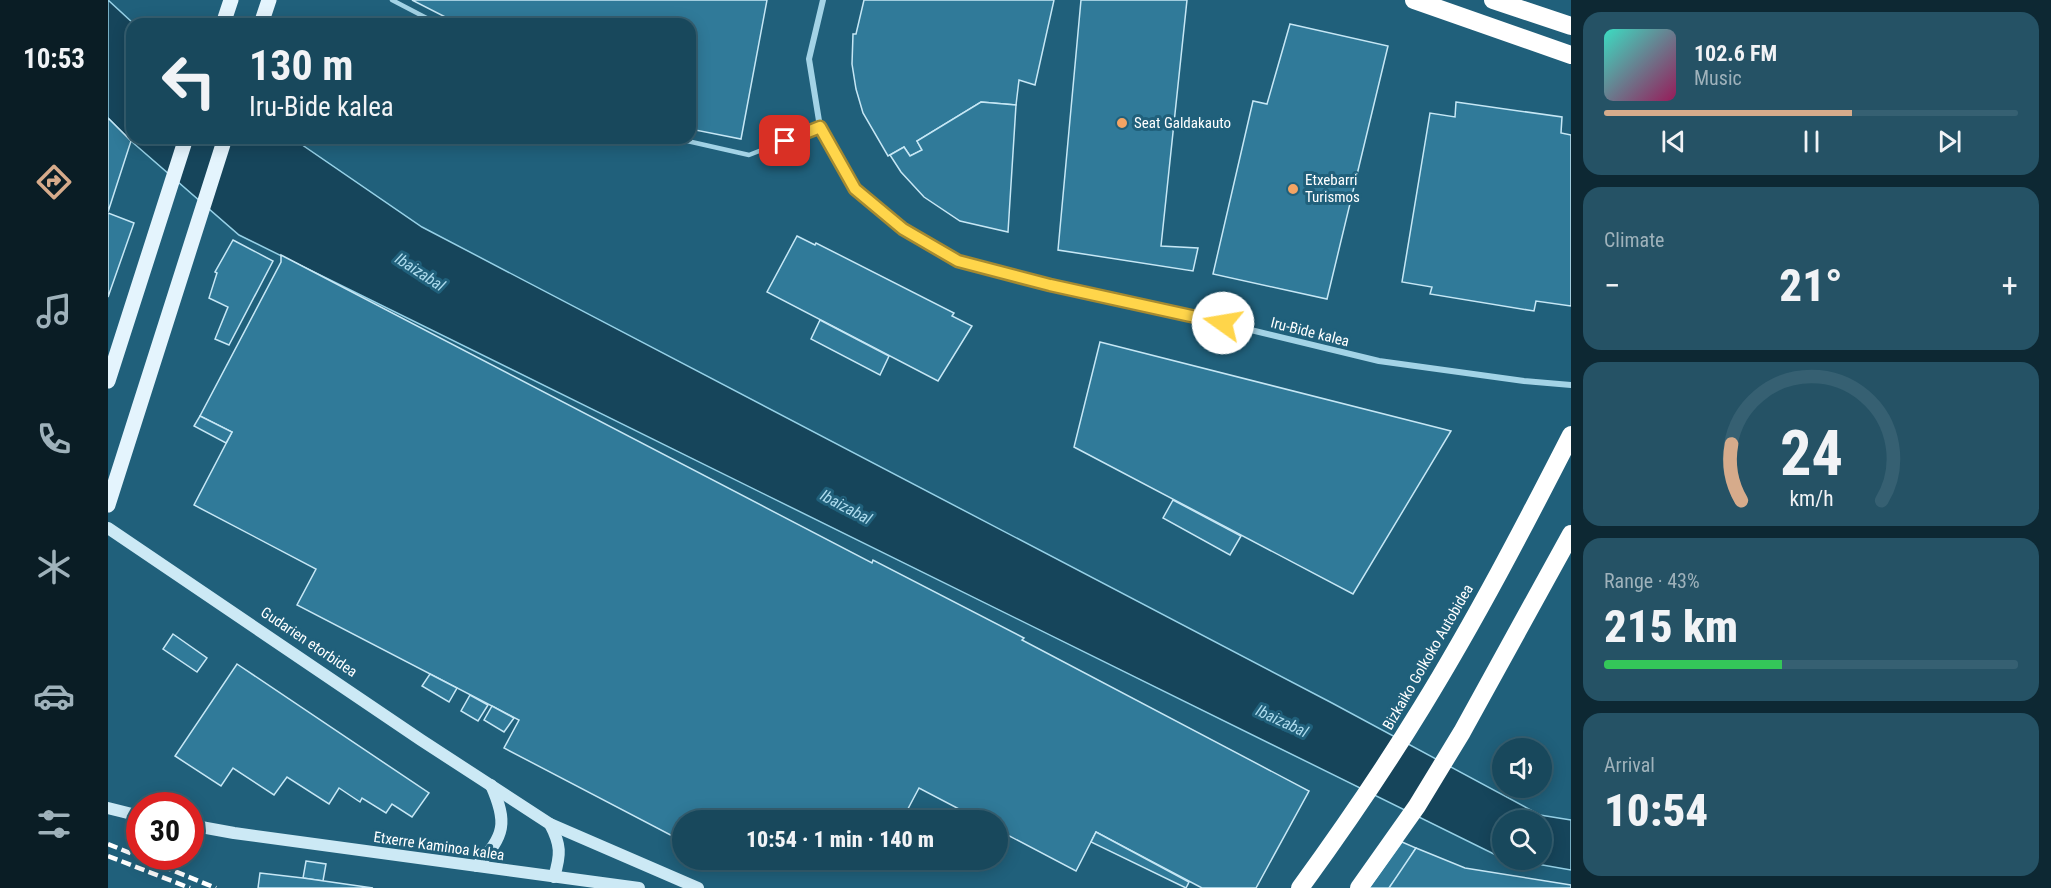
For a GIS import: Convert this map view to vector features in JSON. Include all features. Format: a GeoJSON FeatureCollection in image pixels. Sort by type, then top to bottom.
{"type":"FeatureCollection","features":[{"type":"Feature","properties":{"kind":"highway"},"geometry":{"type":"LineString","coordinates":[[1414,0],[1571,55]]}},
{"type":"Feature","properties":{"kind":"highway"},"geometry":{"type":"LineString","coordinates":[[1492,0],[1571,26]]}},
{"type":"Feature","properties":{"kind":"highway","name":"Bizkaiko Golkoko Autobidea"},"geometry":{"type":"LineString","coordinates":[[1300,888],[1363,798],[1423,705],[1519,537],[1571,435]]}},
{"type":"Feature","properties":{"kind":"highway"},"geometry":{"type":"LineString","coordinates":[[1359,888],[1417,806],[1462,732],[1571,534]]}},
{"type":"Feature","properties":{"kind":"main road"},"geometry":{"type":"LineString","coordinates":[[225,18],[231,0]]}},
{"type":"Feature","properties":{"kind":"main road"},"geometry":{"type":"LineString","coordinates":[[263,18],[268,1]]}},
{"type":"Feature","properties":{"kind":"main road"},"geometry":{"type":"LineString","coordinates":[[108,381],[184,144]]}},
{"type":"Feature","properties":{"kind":"main road"},"geometry":{"type":"LineString","coordinates":[[108,505],[223,144]]}},
{"type":"Feature","properties":{"kind":"street","name":"Iru-Bide kalea"},"geometry":{"type":"LineString","coordinates":[[824,0],[809,59],[820,127],[855,189],[903,229],[958,261],[1050,285],[1379,361],[1524,381],[1571,385]]}},
{"type":"Feature","properties":{"kind":"street","name":"Gudarien etorbidea"},"geometry":{"type":"LineString","coordinates":[[108,528],[421,740],[550,824],[698,888]]}},
{"type":"Feature","properties":{"kind":"street"},"geometry":{"type":"LineString","coordinates":[[477,866],[498,840],[503,819],[490,784]]}},
{"type":"Feature","properties":{"kind":"street"},"geometry":{"type":"LineString","coordinates":[[111,811],[126,814]]}},
{"type":"Feature","properties":{"kind":"street"},"geometry":{"type":"LineString","coordinates":[[550,824],[558,840],[560,858],[554,877]]}},
{"type":"Feature","properties":{"kind":"street","name":"Etxerre Kaminoa kalea"},"geometry":{"type":"LineString","coordinates":[[204,828],[639,888]]}},
{"type":"Feature","properties":{"kind":"lane"},"geometry":{"type":"LineString","coordinates":[[392,0],[426,18]]}},
{"type":"Feature","properties":{"kind":"lane"},"geometry":{"type":"LineString","coordinates":[[696,143],[749,155],[820,127]]}},
{"type":"Feature","properties":{"kind":"water"},"geometry":{"type":"Polygon","coordinates":[[[108,0],[128,18],[126,136],[108,118],[108,0]]]}},
{"type":"Feature","properties":{"kind":"water","name":"Ibaizabal"},"geometry":{"type":"Polygon","coordinates":[[[134,144],[301,144],[422,227],[1332,703],[1492,789],[1492,798],[1508,798],[1531,810],[1492,810],[1492,853],[239,235],[134,144]]]}},
{"type":"Feature","properties":{"kind":"water"},"geometry":{"type":"Polygon","coordinates":[[[1552,817],[1571,820],[1571,870],[1552,867],[1552,817]]]}},
{"type":"Feature","properties":{"kind":"building"},"geometry":{"type":"Polygon","coordinates":[[[412,0],[767,0],[741,139],[696,130],[696,18],[447,18],[412,0]]]}},
{"type":"Feature","properties":{"kind":"building"},"geometry":{"type":"Polygon","coordinates":[[[864,0],[1054,0],[1035,85],[1019,80],[1016,105],[981,102],[917,141],[922,150],[910,156],[904,147],[888,156],[863,113],[852,64],[853,34],[856,34],[864,0]]]}},
{"type":"Feature","properties":{"kind":"building","name":"Seat Galdakauto"},"geometry":{"type":"Polygon","coordinates":[[[1081,0],[1187,0],[1161,246],[1198,248],[1193,271],[1058,250],[1081,0]]]}},
{"type":"Feature","properties":{"kind":"building","name":"Etxebarri Turismos"},"geometry":{"type":"Polygon","coordinates":[[[1290,24],[1388,46],[1327,299],[1213,274],[1253,101],[1267,104],[1290,24]]]}},
{"type":"Feature","properties":{"kind":"building"},"geometry":{"type":"Polygon","coordinates":[[[981,102],[1016,105],[1008,232],[960,221],[924,197],[901,172],[890,155],[904,147],[910,156],[922,150],[917,141],[981,102]]]}},
{"type":"Feature","properties":{"kind":"building"},"geometry":{"type":"Polygon","coordinates":[[[1456,102],[1562,117],[1561,133],[1571,135],[1571,306],[1536,301],[1534,311],[1430,294],[1432,287],[1402,282],[1430,113],[1455,117],[1456,102]]]}},
{"type":"Feature","properties":{"kind":"building"},"geometry":{"type":"Polygon","coordinates":[[[108,118],[126,136],[126,144],[130,144],[108,212],[108,118]]]}},
{"type":"Feature","properties":{"kind":"building"},"geometry":{"type":"Polygon","coordinates":[[[108,213],[134,223],[108,297],[108,213]]]}},
{"type":"Feature","properties":{"kind":"building"},"geometry":{"type":"Polygon","coordinates":[[[797,236],[815,245],[816,243],[954,313],[952,316],[972,326],[938,381],[767,292],[797,236]]]}},
{"type":"Feature","properties":{"kind":"building"},"geometry":{"type":"Polygon","coordinates":[[[233,240],[273,261],[229,345],[215,339],[228,307],[209,298],[217,273],[215,272],[233,240]]]}},
{"type":"Feature","properties":{"kind":"building"},"geometry":{"type":"Polygon","coordinates":[[[281,255],[872,563],[873,560],[1024,638],[1022,640],[1309,791],[1256,888],[1202,888],[1096,832],[1076,871],[1008,835],[1008,810],[961,810],[919,788],[907,810],[672,810],[672,836],[504,748],[519,720],[297,605],[316,569],[194,505],[232,432],[200,416],[281,262],[281,255]]]}},
{"type":"Feature","properties":{"kind":"building"},"geometry":{"type":"Polygon","coordinates":[[[820,320],[889,356],[880,375],[811,339],[820,320]]]}},
{"type":"Feature","properties":{"kind":"building"},"geometry":{"type":"Polygon","coordinates":[[[1100,342],[1451,431],[1353,594],[1074,447],[1100,342]]]}},
{"type":"Feature","properties":{"kind":"building"},"geometry":{"type":"Polygon","coordinates":[[[200,416],[232,432],[226,443],[194,426],[200,416]]]}},
{"type":"Feature","properties":{"kind":"building"},"geometry":{"type":"Polygon","coordinates":[[[1173,500],[1241,536],[1230,555],[1163,518],[1173,500]]]}},
{"type":"Feature","properties":{"kind":"building"},"geometry":{"type":"Polygon","coordinates":[[[173,634],[207,658],[197,672],[163,649],[173,634]]]}},
{"type":"Feature","properties":{"kind":"building"},"geometry":{"type":"Polygon","coordinates":[[[237,664],[429,793],[412,817],[392,804],[386,813],[362,798],[360,802],[339,788],[329,804],[287,777],[274,795],[233,768],[221,786],[175,756],[237,664]]]}},
{"type":"Feature","properties":{"kind":"building"},"geometry":{"type":"Polygon","coordinates":[[[430,674],[457,688],[449,702],[422,686],[430,674]]]}},
{"type":"Feature","properties":{"kind":"building"},"geometry":{"type":"Polygon","coordinates":[[[470,695],[488,705],[478,721],[461,711],[470,695]]]}},
{"type":"Feature","properties":{"kind":"building"},"geometry":{"type":"Polygon","coordinates":[[[492,706],[514,718],[504,732],[484,720],[492,706]]]}},
{"type":"Feature","properties":{"kind":"building"},"geometry":{"type":"Polygon","coordinates":[[[1096,832],[1189,882],[1186,888],[1091,842],[1096,832]]]}},
{"type":"Feature","properties":{"kind":"building"},"geometry":{"type":"Polygon","coordinates":[[[1402,842],[1416,848],[1403,869],[1389,888],[1369,888],[1402,842]]]}},
{"type":"Feature","properties":{"kind":"building"},"geometry":{"type":"Polygon","coordinates":[[[1416,848],[1465,868],[1571,885],[1571,888],[1389,888],[1416,848]]]}},
{"type":"Feature","properties":{"kind":"building"},"geometry":{"type":"Polygon","coordinates":[[[306,861],[326,864],[323,881],[303,878],[306,861]]]}},
{"type":"Feature","properties":{"kind":"building"},"geometry":{"type":"Polygon","coordinates":[[[260,873],[303,878],[373,888],[258,888],[260,873]]]}},
{"type":"Feature","properties":{"kind":"railway"},"geometry":{"type":"LineString","coordinates":[[108,844],[216,888]]}},
{"type":"Feature","properties":{"kind":"railway"},"geometry":{"type":"LineString","coordinates":[[108,856],[190,888]]}},
{"type":"Feature","properties":{"kind":"place","name":"Seat Galdakauto"},"geometry":{"type":"Point","coordinates":[1122,123]}},
{"type":"Feature","properties":{"kind":"place","name":"Etxebarri Turismos"},"geometry":{"type":"Point","coordinates":[1293,189]}},
{"type":"Feature","properties":{"kind":"route"},"geometry":{"type":"LineString","coordinates":[[785,141],[820,127],[855,189],[903,229],[958,261],[1050,285],[1223,323]]}}]}
